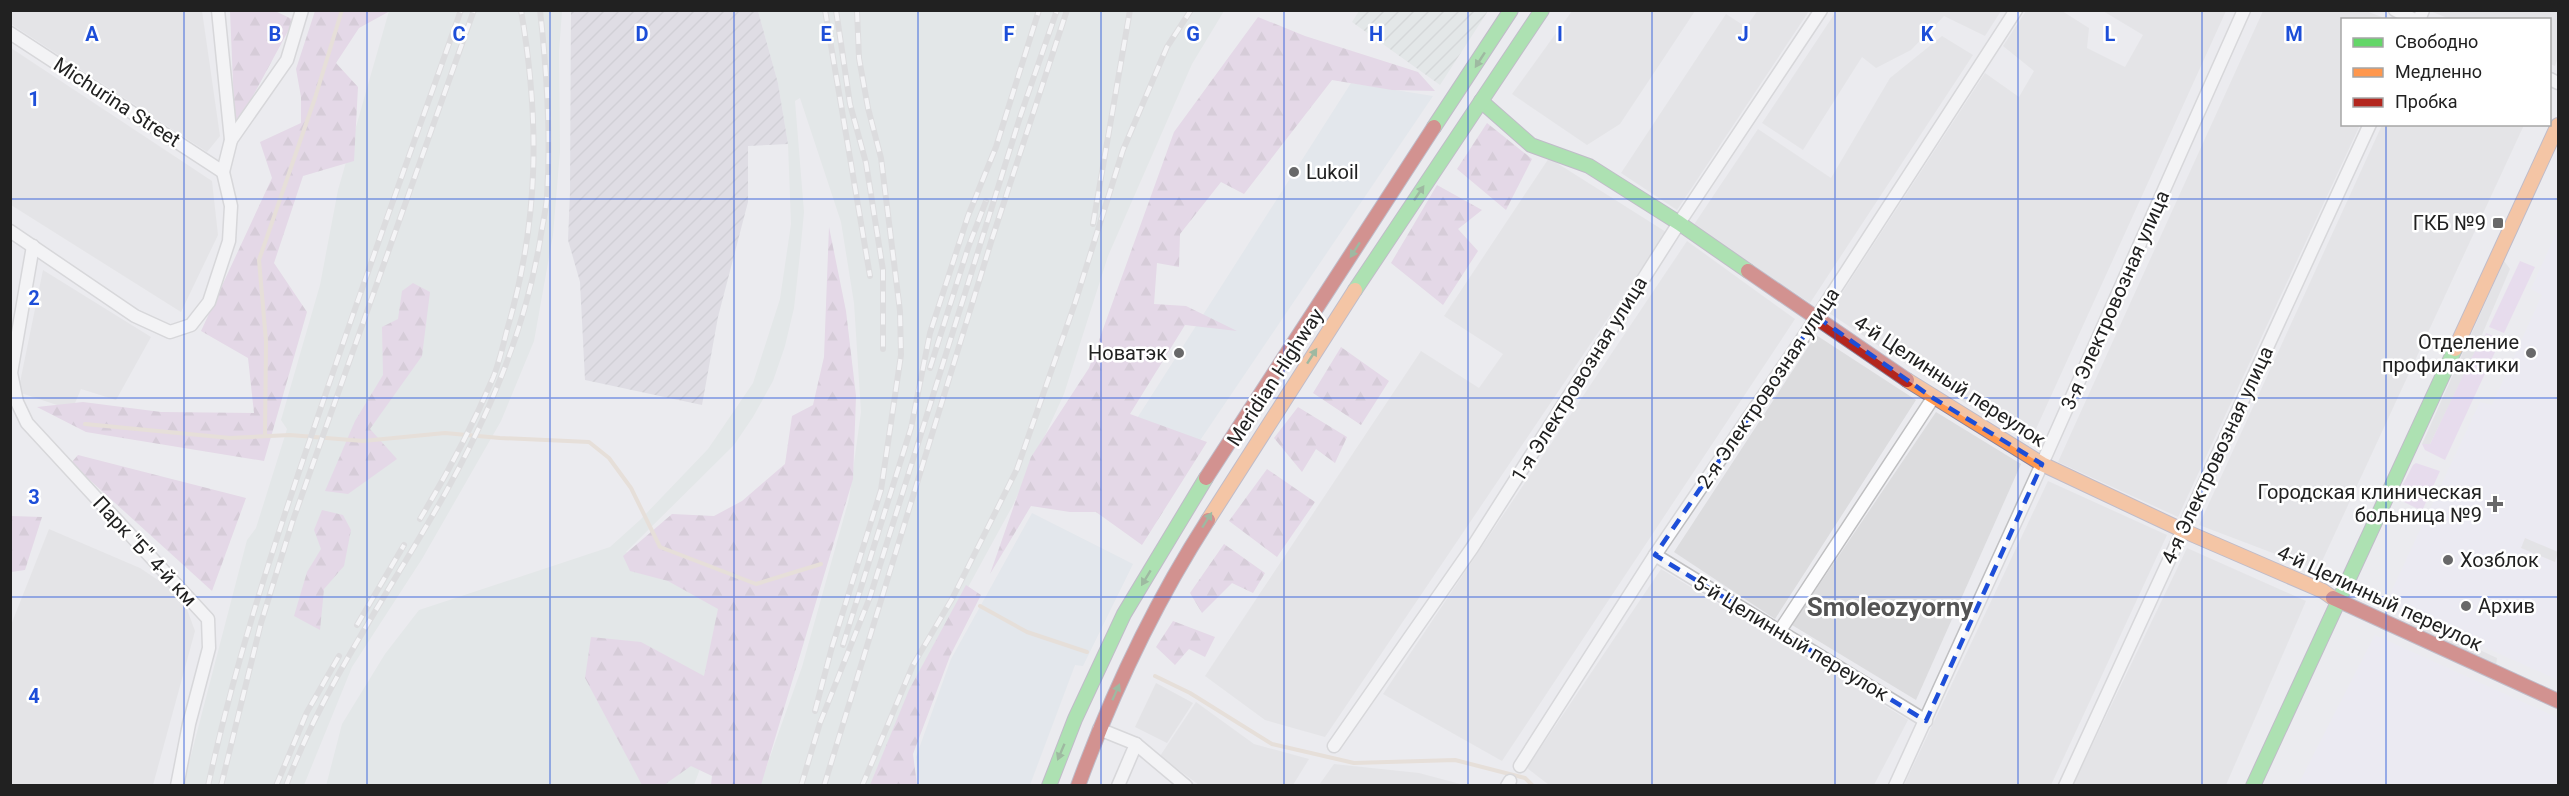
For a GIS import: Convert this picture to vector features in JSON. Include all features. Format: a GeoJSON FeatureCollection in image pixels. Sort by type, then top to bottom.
{"type":"FeatureCollection","features":[{"type":"Feature","properties":{"kind":"street"},"geometry":{"type":"LineString","coordinates":[[10,231],[135,316],[170,332],[191,324],[210,302],[229,241],[231,206],[223,172],[231,140],[218,10]]}},
{"type":"Feature","properties":{"kind":"street"},"geometry":{"type":"LineString","coordinates":[[231,140],[287,60],[302,10]]}},
{"type":"Feature","properties":{"kind":"street","name":"Meridian Highway"},"geometry":{"type":"LineString","coordinates":[[1048,786],[1075,719],[1124,614],[1219,456],[1511,10]]}},
{"type":"Feature","properties":{"kind":"street","name":"Meridian Highway"},"geometry":{"type":"LineString","coordinates":[[1078,786],[1134,650],[1189,549],[1369,267],[1542,10]]}},
{"type":"Feature","properties":{"kind":"street","name":"1-я Электровозная улица"},"geometry":{"type":"LineString","coordinates":[[1334,746],[1472,548],[1678,223],[1821,10]]}},
{"type":"Feature","properties":{"kind":"street","name":"2-я Электровозная улица"},"geometry":{"type":"LineString","coordinates":[[1520,766],[1655,555],[1817,317],[2016,10]]}},
{"type":"Feature","properties":{"kind":"street","name":"3-я Электровозная улица"},"geometry":{"type":"LineString","coordinates":[[1895,786],[2042,464],[2244,10]]}},
{"type":"Feature","properties":{"kind":"street"},"geometry":{"type":"LineString","coordinates":[[2395,10],[2413,18]]}},
{"type":"Feature","properties":{"kind":"street","name":"Michurina Street"},"geometry":{"type":"LineString","coordinates":[[10,33],[223,172]]}},
{"type":"Feature","properties":{"kind":"street","name":"4-й Целинный переулок"},"geometry":{"type":"LineString","coordinates":[[1481,101],[1531,145],[1589,166],[1678,223],[1933,398],[2042,464],[2559,701]]}},
{"type":"Feature","properties":{"kind":"street"},"geometry":{"type":"LineString","coordinates":[[2253,786],[2559,125]]}},
{"type":"Feature","properties":{"kind":"street","name":"4-я Электровозная улица"},"geometry":{"type":"LineString","coordinates":[[2066,786],[2369,126]]}},
{"type":"Feature","properties":{"kind":"street"},"geometry":{"type":"LineString","coordinates":[[11,374],[33,246]]}},
{"type":"Feature","properties":{"kind":"street","name":"Парк \"Б\" 4-й км"},"geometry":{"type":"LineString","coordinates":[[11,374],[17,402],[27,423],[208,619],[210,648],[189,724],[177,786]]}},
{"type":"Feature","properties":{"kind":"street"},"geometry":{"type":"LineString","coordinates":[[1779,632],[1933,398]]}},
{"type":"Feature","properties":{"kind":"street","name":"5-й Целинный переулок"},"geometry":{"type":"LineString","coordinates":[[1655,555],[1926,720]]}},
{"type":"Feature","properties":{"kind":"street"},"geometry":{"type":"LineString","coordinates":[[1075,719],[1136,744],[1186,786]]}},
{"type":"Feature","properties":{"kind":"street"},"geometry":{"type":"LineString","coordinates":[[1118,786],[1136,744]]}},
{"type":"Feature","properties":{"kind":"highlighted area"},"geometry":{"type":"Polygon","coordinates":[[[1817,317],[1933,398],[2042,464],[1926,721],[1655,555],[1817,317]]]}},
{"type":"Feature","properties":{"kind":"shaded area"},"geometry":{"type":"Polygon","coordinates":[[[1758,10],[1809,11],[1677,210],[1621,173],[1726,14],[1746,27],[1758,10]]]}},
{"type":"Feature","properties":{"kind":"shaded area"},"geometry":{"type":"Polygon","coordinates":[[[1837,10],[2001,11],[1985,36],[1944,16],[1911,50],[1876,68],[1862,57],[1803,150],[1762,123],[1837,10]]]}},
{"type":"Feature","properties":{"kind":"shaded area"},"geometry":{"type":"Polygon","coordinates":[[[10,11],[202,11],[220,136],[207,152],[11,24],[10,11]]]}},
{"type":"Feature","properties":{"kind":"shaded area"},"geometry":{"type":"Polygon","coordinates":[[[389,11],[562,11],[559,52],[560,151],[553,235],[534,341],[501,421],[422,559],[352,667],[304,785],[183,786],[247,540],[256,528],[287,429],[281,420],[320,285],[338,190],[389,11]]]}},
{"type":"Feature","properties":{"kind":"shaded area"},"geometry":{"type":"Polygon","coordinates":[[[571,11],[758,11],[778,83],[788,144],[748,146],[748,202],[718,317],[702,405],[585,380],[580,282],[568,240],[571,11]]]}},
{"type":"Feature","properties":{"kind":"shaded area"},"geometry":{"type":"Polygon","coordinates":[[[758,11],[1224,11],[1192,64],[1108,256],[1064,394],[1013,505],[943,633],[875,785],[760,785],[802,667],[849,499],[861,412],[854,303],[841,222],[800,98],[795,101],[804,212],[800,254],[794,308],[785,346],[773,381],[734,445],[626,552],[746,593],[717,723],[694,785],[326,786],[342,724],[385,654],[419,610],[610,547],[640,520],[708,449],[753,383],[780,299],[791,224],[788,144],[778,83],[758,11]]]}},
{"type":"Feature","properties":{"kind":"shaded area"},"geometry":{"type":"Polygon","coordinates":[[[1359,11],[1488,11],[1440,85],[1352,22],[1359,11]]]}},
{"type":"Feature","properties":{"kind":"shaded area"},"geometry":{"type":"Polygon","coordinates":[[[1572,11],[1695,11],[1620,124],[1587,145],[1512,94],[1572,11]]]}},
{"type":"Feature","properties":{"kind":"shaded area"},"geometry":{"type":"Polygon","coordinates":[[[2026,11],[2062,11],[2089,28],[2087,48],[2125,67],[2143,35],[2103,11],[2226,11],[2031,440],[1965,403],[1829,313],[1985,73],[2019,97],[2034,71],[2003,46],[2026,11]]]}},
{"type":"Feature","properties":{"kind":"shaded area"},"geometry":{"type":"Polygon","coordinates":[[[2263,11],[2366,11],[2384,18],[2341,18],[2341,126],[2360,126],[2178,517],[2058,462],[2263,11]]]}},
{"type":"Feature","properties":{"kind":"shaded area"},"geometry":{"type":"Polygon","coordinates":[[[2430,11],[2558,11],[2558,57],[2555,66],[2551,64],[2551,18],[2448,18],[2430,11]]]}},
{"type":"Feature","properties":{"kind":"shaded area"},"geometry":{"type":"Polygon","coordinates":[[[1942,36],[1973,55],[1810,303],[1693,226],[1758,129],[1831,178],[1890,78],[1942,36]]]}},
{"type":"Feature","properties":{"kind":"shaded area"},"geometry":{"type":"Polygon","coordinates":[[[11,48],[212,181],[218,235],[181,312],[11,205],[11,48]]]}},
{"type":"Feature","properties":{"kind":"shaded area"},"geometry":{"type":"Polygon","coordinates":[[[1351,83],[1433,96],[1182,467],[1127,434],[1351,83]]]}},
{"type":"Feature","properties":{"kind":"shaded area"},"geometry":{"type":"Polygon","coordinates":[[[2382,126],[2524,126],[2318,570],[2199,525],[2382,126]]]}},
{"type":"Feature","properties":{"kind":"shaded area"},"geometry":{"type":"Polygon","coordinates":[[[1549,158],[1666,232],[1325,737],[1265,720],[1205,676],[1421,351],[1479,388],[1503,354],[1444,316],[1549,158]]]}},
{"type":"Feature","properties":{"kind":"shaded area","name":"Городская клиническая больница №9"},"geometry":{"type":"Polygon","coordinates":[[[2558,229],[2558,680],[2386,603],[2480,402],[2492,405],[2542,295],[2531,289],[2558,229]]]}},
{"type":"Feature","properties":{"kind":"shaded area"},"geometry":{"type":"Polygon","coordinates":[[[1687,241],[1795,319],[1502,761],[1383,694],[1687,241]]]}},
{"type":"Feature","properties":{"kind":"shaded area"},"geometry":{"type":"Polygon","coordinates":[[[2504,261],[2510,269],[2475,351],[2430,444],[2422,444],[2504,261]]]}},
{"type":"Feature","properties":{"kind":"shaded area"},"geometry":{"type":"Polygon","coordinates":[[[2520,261],[2535,267],[2504,333],[2489,327],[2520,261]]]}},
{"type":"Feature","properties":{"kind":"shaded area"},"geometry":{"type":"Polygon","coordinates":[[[43,270],[151,337],[116,400],[81,389],[72,410],[18,392],[43,270]]]}},
{"type":"Feature","properties":{"kind":"shaded area"},"geometry":{"type":"Polygon","coordinates":[[[2486,333],[2501,339],[2445,460],[2425,450],[2422,444],[2430,444],[2468,363],[2475,351],[2478,352],[2486,333]]]}},
{"type":"Feature","properties":{"kind":"shaded area"},"geometry":{"type":"Polygon","coordinates":[[[1816,335],[1916,400],[1775,619],[1674,552],[1816,335]]]}},
{"type":"Feature","properties":{"kind":"shaded area"},"geometry":{"type":"Polygon","coordinates":[[[1936,412],[2021,464],[1916,700],[1792,625],[1936,412]]]}},
{"type":"Feature","properties":{"kind":"shaded area"},"geometry":{"type":"Polygon","coordinates":[[[2416,463],[2440,471],[2422,511],[2400,500],[2397,496],[2416,463]]]}},
{"type":"Feature","properties":{"kind":"shaded area"},"geometry":{"type":"Polygon","coordinates":[[[2048,481],[2167,535],[2051,785],[1904,785],[2048,481]]]}},
{"type":"Feature","properties":{"kind":"shaded area"},"geometry":{"type":"Polygon","coordinates":[[[1032,513],[1133,564],[1083,666],[1075,665],[1030,785],[920,785],[916,757],[951,659],[1032,513]]]}},
{"type":"Feature","properties":{"kind":"shaded area"},"geometry":{"type":"Polygon","coordinates":[[[49,529],[140,568],[182,596],[195,631],[153,785],[11,786],[11,625],[49,529]]]}},
{"type":"Feature","properties":{"kind":"shaded area"},"geometry":{"type":"Polygon","coordinates":[[[2525,538],[2558,552],[2555,562],[2521,548],[2525,538]]]}},
{"type":"Feature","properties":{"kind":"shaded area"},"geometry":{"type":"Polygon","coordinates":[[[2187,548],[2306,601],[2226,785],[2073,785],[2187,548]]]}},
{"type":"Feature","properties":{"kind":"shaded area"},"geometry":{"type":"Polygon","coordinates":[[[1661,569],[1908,720],[1874,785],[1549,785],[1527,768],[1661,569]]]}},
{"type":"Feature","properties":{"kind":"shaded area"},"geometry":{"type":"Polygon","coordinates":[[[2415,620],[2497,658],[2496,666],[2408,625],[2415,620]]]}},
{"type":"Feature","properties":{"kind":"shaded area"},"geometry":{"type":"Polygon","coordinates":[[[2375,635],[2558,718],[2558,785],[2298,785],[2375,635]]]}},
{"type":"Feature","properties":{"kind":"shaded area"},"geometry":{"type":"Polygon","coordinates":[[[1156,683],[1193,703],[1167,743],[1135,727],[1156,683]]]}},
{"type":"Feature","properties":{"kind":"shaded area"},"geometry":{"type":"Polygon","coordinates":[[[1196,702],[1254,744],[1309,759],[1293,785],[1199,785],[1160,756],[1196,702]]]}},
{"type":"Feature","properties":{"kind":"shaded area"},"geometry":{"type":"Polygon","coordinates":[[[1334,764],[1419,773],[1464,785],[1319,785],[1334,764]]]}},
{"type":"Feature","properties":{"kind":"green space"},"geometry":{"type":"Polygon","coordinates":[[[230,11],[275,11],[294,20],[235,129],[230,11]]]}},
{"type":"Feature","properties":{"kind":"green space"},"geometry":{"type":"Polygon","coordinates":[[[315,11],[390,11],[359,28],[336,63],[358,87],[354,161],[303,176],[274,263],[307,312],[264,461],[86,432],[37,407],[83,402],[161,412],[254,413],[248,358],[201,331],[272,178],[260,142],[301,123],[301,97],[296,69],[315,11]]]}},
{"type":"Feature","properties":{"kind":"green space"},"geometry":{"type":"Polygon","coordinates":[[[1258,17],[1305,36],[1418,72],[1435,91],[1392,90],[1332,80],[1244,194],[1221,182],[1180,234],[1179,267],[1157,263],[1154,304],[1186,306],[1237,331],[1185,325],[1130,414],[1207,442],[1142,545],[1096,512],[1070,512],[1031,506],[990,574],[1031,457],[1089,368],[1174,132],[1258,17]]]}},
{"type":"Feature","properties":{"kind":"green space"},"geometry":{"type":"Polygon","coordinates":[[[1487,123],[1532,159],[1506,210],[1457,169],[1487,123]]]}},
{"type":"Feature","properties":{"kind":"green space"},"geometry":{"type":"Polygon","coordinates":[[[1437,185],[1482,210],[1458,229],[1478,251],[1443,305],[1391,263],[1437,185]]]}},
{"type":"Feature","properties":{"kind":"green space"},"geometry":{"type":"Polygon","coordinates":[[[829,227],[846,311],[856,396],[853,479],[761,785],[711,785],[712,776],[691,766],[664,785],[642,785],[585,678],[591,637],[641,642],[704,676],[718,609],[668,581],[630,571],[623,556],[672,514],[714,516],[742,501],[785,464],[792,416],[813,405],[824,357],[829,227]]]}},
{"type":"Feature","properties":{"kind":"green space"},"geometry":{"type":"Polygon","coordinates":[[[413,283],[430,292],[422,356],[370,429],[397,459],[348,494],[325,491],[355,421],[383,375],[382,327],[398,319],[402,291],[413,283]]]}},
{"type":"Feature","properties":{"kind":"green space"},"geometry":{"type":"Polygon","coordinates":[[[1341,347],[1389,381],[1361,425],[1313,393],[1341,347]]]}},
{"type":"Feature","properties":{"kind":"green space"},"geometry":{"type":"Polygon","coordinates":[[[1298,407],[1347,437],[1335,463],[1316,449],[1302,472],[1274,438],[1298,407]]]}},
{"type":"Feature","properties":{"kind":"green space"},"geometry":{"type":"Polygon","coordinates":[[[78,455],[246,498],[212,591],[71,463],[78,455]]]}},
{"type":"Feature","properties":{"kind":"green space"},"geometry":{"type":"Polygon","coordinates":[[[1267,469],[1315,502],[1277,557],[1229,521],[1267,469]]]}},
{"type":"Feature","properties":{"kind":"green space"},"geometry":{"type":"Polygon","coordinates":[[[322,510],[343,515],[351,530],[344,566],[324,589],[320,630],[294,616],[307,572],[321,549],[314,530],[322,510]]]}},
{"type":"Feature","properties":{"kind":"green space"},"geometry":{"type":"Polygon","coordinates":[[[11,516],[42,517],[25,570],[11,572],[11,516]]]}},
{"type":"Feature","properties":{"kind":"green space"},"geometry":{"type":"Polygon","coordinates":[[[1224,544],[1265,573],[1253,593],[1232,583],[1202,613],[1190,593],[1224,544]]]}},
{"type":"Feature","properties":{"kind":"green space"},"geometry":{"type":"Polygon","coordinates":[[[966,585],[981,595],[950,656],[913,754],[917,785],[870,785],[909,690],[966,585]]]}},
{"type":"Feature","properties":{"kind":"green space"},"geometry":{"type":"Polygon","coordinates":[[[1173,621],[1215,637],[1205,657],[1189,649],[1175,665],[1156,647],[1173,621]]]}},
{"type":"Feature","properties":{"kind":"waterway"},"geometry":{"type":"LineString","coordinates":[[265,436],[266,341],[259,260],[315,98],[342,10]]}},
{"type":"Feature","properties":{"kind":"waterway"},"geometry":{"type":"LineString","coordinates":[[85,424],[230,438],[290,435],[363,441],[445,433],[589,442],[609,458],[631,488],[660,547],[756,584],[821,564]]}},
{"type":"Feature","properties":{"kind":"waterway"},"geometry":{"type":"LineString","coordinates":[[980,606],[1027,632],[1087,652]]}},
{"type":"Feature","properties":{"kind":"waterway"},"geometry":{"type":"LineString","coordinates":[[1155,676],[1190,693],[1272,744],[1354,763],[1455,760],[1525,778],[1533,786]]}},
{"type":"Feature","properties":{"kind":"railway"},"geometry":{"type":"LineString","coordinates":[[208,786],[230,694],[285,514],[461,10]]}},
{"type":"Feature","properties":{"kind":"railway"},"geometry":{"type":"LineString","coordinates":[[221,786],[261,623],[292,523],[474,10]]}},
{"type":"Feature","properties":{"kind":"railway"},"geometry":{"type":"LineString","coordinates":[[420,519],[459,450],[493,378],[518,290],[531,211],[533,171],[531,92],[521,10]]}},
{"type":"Feature","properties":{"kind":"railway"},"geometry":{"type":"LineString","coordinates":[[286,786],[301,748],[338,675],[459,468],[489,406],[514,342],[533,275],[547,196],[548,103],[540,10]]}},
{"type":"Feature","properties":{"kind":"railway"},"geometry":{"type":"LineString","coordinates":[[825,10],[870,276]]}},
{"type":"Feature","properties":{"kind":"railway"},"geometry":{"type":"LineString","coordinates":[[836,10],[850,104],[866,163],[883,270],[883,349]]}},
{"type":"Feature","properties":{"kind":"railway"},"geometry":{"type":"LineString","coordinates":[[815,711],[832,647],[881,490],[901,355],[900,311],[881,158],[868,108],[859,58],[857,10]]}},
{"type":"Feature","properties":{"kind":"railway"},"geometry":{"type":"LineString","coordinates":[[843,645],[911,428],[930,333],[968,216],[996,147],[1039,10]]}},
{"type":"Feature","properties":{"kind":"railway"},"geometry":{"type":"LineString","coordinates":[[801,786],[820,723],[870,597],[1021,114],[1057,10]]}},
{"type":"Feature","properties":{"kind":"railway"},"geometry":{"type":"LineString","coordinates":[[824,786],[992,239],[1067,10]]}},
{"type":"Feature","properties":{"kind":"railway"},"geometry":{"type":"LineString","coordinates":[[1093,224],[1130,10]]}},
{"type":"Feature","properties":{"kind":"railway"},"geometry":{"type":"LineString","coordinates":[[862,786],[913,665],[952,599],[1017,469],[1075,303],[1123,150],[1167,47],[1191,10]]}},
{"type":"Feature","properties":{"kind":"railway"},"geometry":{"type":"LineString","coordinates":[[930,368],[968,248],[986,201]]}},
{"type":"Feature","properties":{"kind":"railway"},"geometry":{"type":"LineString","coordinates":[[357,625],[404,545]]}},
{"type":"Feature","properties":{"kind":"railway"},"geometry":{"type":"LineString","coordinates":[[276,786],[307,712],[339,656]]}},
{"type":"Feature","properties":{"kind":"traffic: fast"},"geometry":{"type":"LineString","coordinates":[[1434,127],[1511,10]]}},
{"type":"Feature","properties":{"kind":"traffic: fast"},"geometry":{"type":"LineString","coordinates":[[1355,290],[1542,10]]}},
{"type":"Feature","properties":{"kind":"traffic: fast"},"geometry":{"type":"LineString","coordinates":[[1481,101],[1531,145],[1589,166],[1679,223],[1748,271]]}},
{"type":"Feature","properties":{"kind":"traffic: fast"},"geometry":{"type":"LineString","coordinates":[[2253,786],[2455,349]]}},
{"type":"Feature","properties":{"kind":"traffic: fast"},"geometry":{"type":"LineString","coordinates":[[1049,786],[1075,719],[1124,614],[1206,478]]}},
{"type":"Feature","properties":{"kind":"traffic: slow"},"geometry":{"type":"LineString","coordinates":[[2455,349],[2558,125]]}},
{"type":"Feature","properties":{"kind":"traffic: slow"},"geometry":{"type":"LineString","coordinates":[[1208,520],[1355,290]]}},
{"type":"Feature","properties":{"kind":"traffic: slow"},"geometry":{"type":"LineString","coordinates":[[1907,380],[2042,464],[2182,530],[2323,591],[2333,598]]}},
{"type":"Feature","properties":{"kind":"traffic: jam"},"geometry":{"type":"LineString","coordinates":[[1206,478],[1434,127]]}},
{"type":"Feature","properties":{"kind":"traffic: jam"},"geometry":{"type":"LineString","coordinates":[[1748,271],[1907,380]]}},
{"type":"Feature","properties":{"kind":"traffic: jam"},"geometry":{"type":"LineString","coordinates":[[1078,786],[1135,650],[1208,520]]}},
{"type":"Feature","properties":{"kind":"traffic: jam"},"geometry":{"type":"LineString","coordinates":[[2333,598],[2558,701]]}},
{"type":"Feature","properties":{"kind":"place","name":"Lukoil"},"geometry":{"type":"Point","coordinates":[1294,172]}},
{"type":"Feature","properties":{"kind":"place","name":"ГКБ №9"},"geometry":{"type":"Point","coordinates":[2498,223]}},
{"type":"Feature","properties":{"kind":"place","name":"Новатэк"},"geometry":{"type":"Point","coordinates":[1179,353]}},
{"type":"Feature","properties":{"kind":"place","name":"Отделение профилактики"},"geometry":{"type":"Point","coordinates":[2531,353]}},
{"type":"Feature","properties":{"kind":"place","name":"Городская клиническая больница №9"},"geometry":{"type":"Point","coordinates":[2495,504]}},
{"type":"Feature","properties":{"kind":"place","name":"Хозблок"},"geometry":{"type":"Point","coordinates":[2448,560]}},
{"type":"Feature","properties":{"kind":"place","name":"Архив"},"geometry":{"type":"Point","coordinates":[2466,606]}},
{"type":"Feature","properties":{"kind":"district","name":"Smoleozyorny"},"geometry":{"type":"Point","coordinates":[1890,607]}}]}
